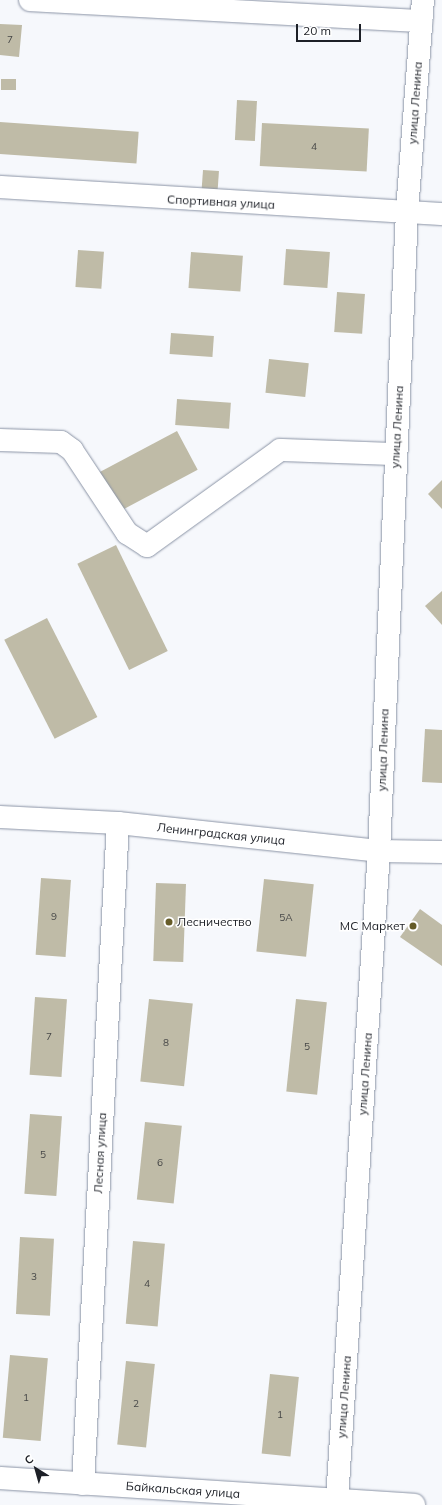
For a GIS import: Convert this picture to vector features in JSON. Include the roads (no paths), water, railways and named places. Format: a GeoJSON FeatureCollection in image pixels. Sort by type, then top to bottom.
{"type":"FeatureCollection","features":[{"type":"Feature","properties":{"kind":"street"},"geometry":{"type":"LineString","coordinates":[[30,0],[422,11]]}},
{"type":"Feature","properties":{"kind":"street","name":"улица Ленина"},"geometry":{"type":"LineString","coordinates":[[337,1500],[379,851],[395,454],[407,212],[422,11]]}},
{"type":"Feature","properties":{"kind":"street","name":"Спортивная улица"},"geometry":{"type":"LineString","coordinates":[[0,187],[442,214]]}},
{"type":"Feature","properties":{"kind":"street"},"geometry":{"type":"LineString","coordinates":[[0,440],[60,442],[72,450],[127,533],[147,546],[280,450],[395,454]]}},
{"type":"Feature","properties":{"kind":"street","name":"Ленинградская улица"},"geometry":{"type":"LineString","coordinates":[[0,817],[118,823],[379,851],[442,852]]}},
{"type":"Feature","properties":{"kind":"street","name":"Лесная улица"},"geometry":{"type":"LineString","coordinates":[[83,1484],[118,823]]}},
{"type":"Feature","properties":{"kind":"street","name":"Байкальская улица"},"geometry":{"type":"LineString","coordinates":[[0,1478],[414,1505]]}},
{"type":"Feature","properties":{"kind":"place","name":"Лесничество"},"geometry":{"type":"Point","coordinates":[169,922]}},
{"type":"Feature","properties":{"kind":"place","name":"МС Маркет"},"geometry":{"type":"Point","coordinates":[413,926]}}]}
